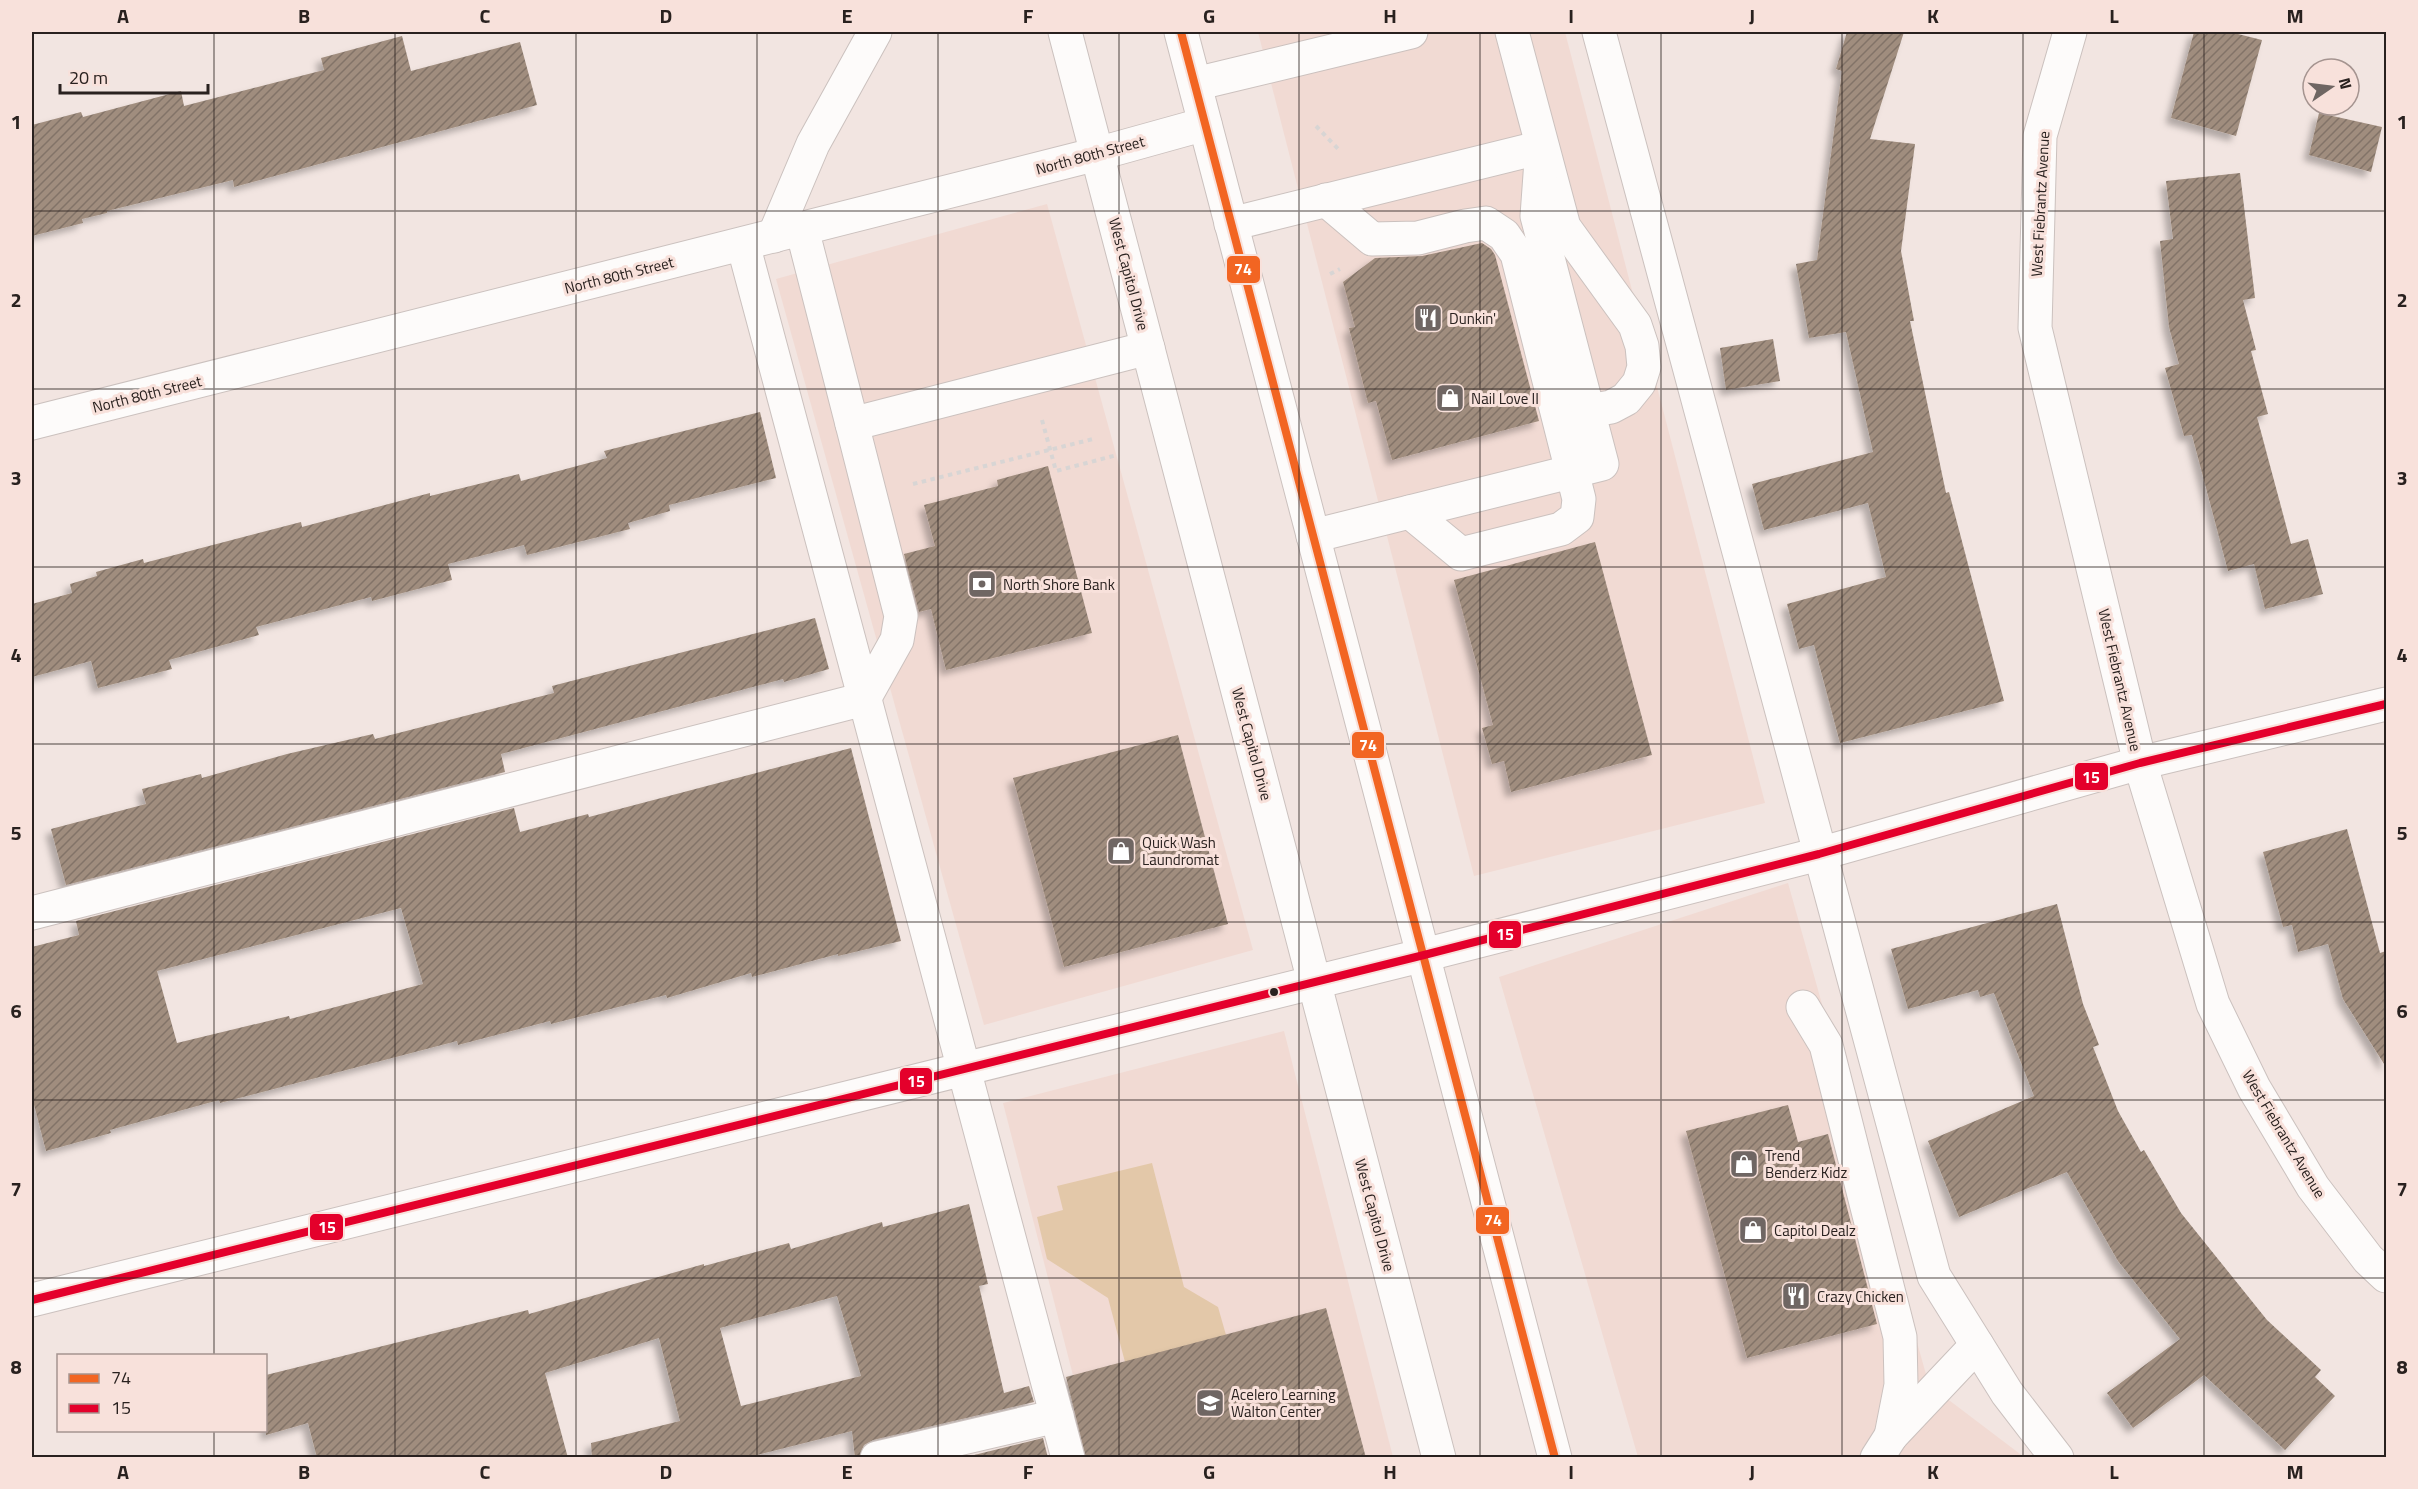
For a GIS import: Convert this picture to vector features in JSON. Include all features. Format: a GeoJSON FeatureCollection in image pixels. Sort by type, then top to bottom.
{"type":"FeatureCollection","features":[{"type":"Feature","properties":{"kind":"street"},"geometry":{"type":"LineString","coordinates":[[32,913],[864,699],[897,640],[901,616],[852,424],[788,233],[813,144],[875,32]]}},
{"type":"Feature","properties":{"kind":"street","name":"West Capitol Drive"},"geometry":{"type":"LineString","coordinates":[[1065,32],[1439,1458]]}},
{"type":"Feature","properties":{"kind":"street"},"geometry":{"type":"LineString","coordinates":[[1181,32],[1555,1458]]}},
{"type":"Feature","properties":{"kind":"street"},"geometry":{"type":"LineString","coordinates":[[1195,84],[1412,32]]}},
{"type":"Feature","properties":{"kind":"street"},"geometry":{"type":"LineString","coordinates":[[1512,32],[1564,227],[1635,325],[1642,346],[1644,367],[1639,383],[1626,399],[1611,407],[1588,411],[1569,404],[1552,391]]}},
{"type":"Feature","properties":{"kind":"street"},"geometry":{"type":"LineString","coordinates":[[1599,32],[1819,854],[1935,1275],[2007,1393],[2057,1458]]}},
{"type":"Feature","properties":{"kind":"street","name":"West Fiebrantz Avenue"},"geometry":{"type":"LineString","coordinates":[[2070,32],[2040,136],[2035,328],[2140,763],[2190,933],[2218,1014],[2254,1088],[2313,1187],[2368,1259],[2386,1276]]}},
{"type":"Feature","properties":{"kind":"street","name":"North 80th Street"},"geometry":{"type":"LineString","coordinates":[[32,423],[788,233],[1097,154],[1204,124]]}},
{"type":"Feature","properties":{"kind":"street"},"geometry":{"type":"LineString","coordinates":[[1231,224],[1542,147]]}},
{"type":"Feature","properties":{"kind":"street"},"geometry":{"type":"LineString","coordinates":[[1313,537],[1602,464],[1537,216],[1542,147]]}},
{"type":"Feature","properties":{"kind":"street"},"geometry":{"type":"LineString","coordinates":[[1326,200],[1372,238],[1418,238],[1486,223],[1504,235],[1517,254],[1573,472],[1579,499],[1577,518],[1561,529],[1461,554],[1410,512]]}},
{"type":"Feature","properties":{"kind":"street"},"geometry":{"type":"LineString","coordinates":[[743,244],[1068,1458]]}},
{"type":"Feature","properties":{"kind":"street"},"geometry":{"type":"LineString","coordinates":[[852,424],[1148,348]]}},
{"type":"Feature","properties":{"kind":"street"},"geometry":{"type":"LineString","coordinates":[[32,1300],[1424,955],[1819,854],[2140,763],[2386,704]]}},
{"type":"Feature","properties":{"kind":"street"},"geometry":{"type":"LineString","coordinates":[[1803,1007],[1826,1045],[1900,1337],[1901,1385],[1884,1447]]}},
{"type":"Feature","properties":{"kind":"street"},"geometry":{"type":"LineString","coordinates":[[1884,1447],[1977,1345]]}},
{"type":"Feature","properties":{"kind":"street"},"geometry":{"type":"LineString","coordinates":[[877,1458],[1057,1416]]}},
{"type":"Feature","properties":{"kind":"path"},"geometry":{"type":"LineString","coordinates":[[913,484],[1093,440]]}},
{"type":"Feature","properties":{"kind":"path"},"geometry":{"type":"LineString","coordinates":[[1050,450],[1056,471],[1117,455]]}},
{"type":"Feature","properties":{"kind":"shaded area"},"geometry":{"type":"Polygon","coordinates":[[[1258,32],[1565,32],[1765,803],[1474,876],[1258,32]]]}},
{"type":"Feature","properties":{"kind":"shaded area"},"geometry":{"type":"Polygon","coordinates":[[[1047,204],[1253,950],[984,1025],[776,279],[1047,204]]]}},
{"type":"Feature","properties":{"kind":"shaded area"},"geometry":{"type":"Polygon","coordinates":[[[1788,883],[1929,1385],[2024,1457],[1638,1457],[1499,977],[1788,883]]]}},
{"type":"Feature","properties":{"kind":"shaded area"},"geometry":{"type":"Polygon","coordinates":[[[1284,1031],[1393,1457],[1094,1457],[1003,1103],[1284,1031]]]}},
{"type":"Feature","properties":{"kind":"shaded area"},"geometry":{"type":"Polygon","coordinates":[[[1152,1163],[1184,1287],[1218,1307],[1226,1335],[1125,1362],[1108,1298],[1047,1259],[1037,1217],[1063,1210],[1057,1186],[1152,1163]]]}},
{"type":"Feature","properties":{"kind":"building"},"geometry":{"type":"Polygon","coordinates":[[[1847,32],[1904,32],[1870,139],[1915,144],[1901,251],[1914,321],[1910,321],[1946,493],[1949,492],[2004,701],[1840,743],[1814,645],[1799,649],[1787,604],[1886,577],[1868,503],[1764,530],[1752,484],[1873,452],[1846,332],[1809,338],[1796,264],[1817,260],[1842,71],[1836,69],[1847,32]]]}},
{"type":"Feature","properties":{"kind":"building"},"geometry":{"type":"Polygon","coordinates":[[[2194,32],[2230,32],[2262,40],[2236,136],[2171,118],[2194,32]]]}},
{"type":"Feature","properties":{"kind":"building"},"geometry":{"type":"Polygon","coordinates":[[[402,36],[411,71],[520,42],[537,105],[234,187],[233,180],[107,211],[107,213],[82,219],[83,223],[32,236],[32,125],[81,112],[83,117],[181,91],[184,106],[324,70],[321,58],[402,36]]]}},
{"type":"Feature","properties":{"kind":"building"},"geometry":{"type":"Polygon","coordinates":[[[2318,117],[2337,117],[2382,127],[2371,172],[2309,155],[2318,117]]]}},
{"type":"Feature","properties":{"kind":"building"},"geometry":{"type":"Polygon","coordinates":[[[2240,173],[2255,298],[2243,300],[2256,350],[2251,351],[2268,414],[2257,417],[2291,544],[2308,539],[2323,594],[2265,609],[2254,564],[2228,571],[2192,435],[2184,436],[2165,368],[2179,364],[2169,327],[2160,241],[2173,239],[2166,181],[2240,173]]]}},
{"type":"Feature","properties":{"kind":"building"},"geometry":{"type":"Polygon","coordinates":[[[1482,243],[1495,255],[1539,421],[1392,460],[1376,401],[1368,403],[1349,328],[1355,327],[1343,282],[1375,258],[1422,256],[1482,243]]]}},
{"type":"Feature","properties":{"kind":"building"},"geometry":{"type":"Polygon","coordinates":[[[1773,339],[1780,381],[1726,390],[1720,348],[1773,339]]]}},
{"type":"Feature","properties":{"kind":"building"},"geometry":{"type":"Polygon","coordinates":[[[760,412],[776,478],[669,505],[670,511],[628,523],[630,529],[527,555],[524,545],[448,564],[452,580],[372,601],[371,597],[256,627],[259,635],[169,660],[172,669],[98,688],[91,661],[32,677],[32,604],[72,593],[70,584],[97,576],[96,572],[143,559],[144,563],[301,522],[302,527],[430,493],[430,496],[519,474],[521,481],[607,458],[604,451],[760,412]]]}},
{"type":"Feature","properties":{"kind":"building","name":"North Shore Bank"},"geometry":{"type":"Polygon","coordinates":[[[1048,466],[1092,633],[946,670],[931,609],[919,612],[904,554],[935,546],[924,505],[998,486],[997,480],[1048,466]]]}},
{"type":"Feature","properties":{"kind":"building"},"geometry":{"type":"Polygon","coordinates":[[[1595,542],[1652,755],[1511,792],[1504,761],[1492,764],[1482,728],[1493,725],[1454,580],[1595,542]]]}},
{"type":"Feature","properties":{"kind":"building"},"geometry":{"type":"Polygon","coordinates":[[[815,618],[829,669],[784,682],[783,679],[501,754],[505,772],[66,885],[51,829],[146,804],[142,789],[201,774],[202,778],[287,754],[373,734],[375,739],[554,693],[552,686],[815,618]]]}},
{"type":"Feature","properties":{"kind":"building","name":"Quick Wash Laundromat"},"geometry":{"type":"Polygon","coordinates":[[[1178,735],[1228,924],[1064,967],[1013,778],[1178,735]]]}},
{"type":"Feature","properties":{"kind":"building"},"geometry":{"type":"Polygon","coordinates":[[[851,748],[901,941],[838,956],[838,954],[752,977],[751,973],[667,998],[666,995],[551,1024],[550,1021],[458,1045],[457,1041],[220,1103],[219,1100],[110,1130],[111,1133],[46,1151],[32,1097],[32,947],[79,935],[76,921],[514,808],[520,832],[588,814],[589,817],[851,748]],[[401,908],[157,971],[177,1043],[289,1016],[290,1019],[423,984],[401,908]]]}},
{"type":"Feature","properties":{"kind":"building"},"geometry":{"type":"Polygon","coordinates":[[[2347,829],[2380,953],[2386,951],[2386,1067],[2343,999],[2328,944],[2298,952],[2292,925],[2283,927],[2263,852],[2347,829]]]}},
{"type":"Feature","properties":{"kind":"building"},"geometry":{"type":"Polygon","coordinates":[[[2057,904],[2083,1004],[2099,1045],[2093,1047],[2118,1111],[2141,1152],[2144,1150],[2181,1213],[2267,1320],[2321,1370],[2315,1377],[2335,1396],[2285,1450],[2204,1375],[2133,1428],[2107,1393],[2180,1339],[2118,1261],[2067,1172],[1959,1217],[1928,1141],[2034,1096],[1994,993],[1980,997],[1978,990],[1908,1009],[1891,949],[2057,904]]]}},
{"type":"Feature","properties":{"kind":"building"},"geometry":{"type":"Polygon","coordinates":[[[1788,1105],[1798,1142],[1828,1134],[1877,1324],[1747,1358],[1686,1131],[1788,1105]]]}},
{"type":"Feature","properties":{"kind":"building"},"geometry":{"type":"Polygon","coordinates":[[[969,1204],[988,1284],[979,1286],[1004,1393],[1029,1386],[1034,1402],[873,1440],[864,1445],[859,1458],[855,1458],[852,1431],[745,1458],[592,1458],[591,1443],[680,1421],[659,1338],[545,1373],[568,1458],[317,1458],[308,1423],[266,1435],[267,1375],[528,1310],[529,1314],[704,1264],[704,1266],[789,1243],[791,1249],[882,1222],[883,1227],[969,1204]],[[837,1296],[720,1328],[741,1406],[861,1376],[837,1296]]]}},
{"type":"Feature","properties":{"kind":"building"},"geometry":{"type":"Polygon","coordinates":[[[1326,1308],[1366,1458],[1086,1458],[1066,1377],[1326,1308]]]}},
{"type":"Feature","properties":{"kind":"building"},"geometry":{"type":"Polygon","coordinates":[[[1043,1438],[1048,1458],[962,1458],[1043,1438]]]}},
{"type":"Feature","properties":{"kind":"transit line","name":"74"},"geometry":{"type":"LineString","coordinates":[[1181,32],[1555,1458]]}},
{"type":"Feature","properties":{"kind":"transit line","name":"15"},"geometry":{"type":"LineString","coordinates":[[32,1300],[1424,955],[1819,854],[2140,763],[2386,704]]}},
{"type":"Feature","properties":{"kind":"place","name":"Dunkin'"},"geometry":{"type":"Point","coordinates":[1428,318]}},
{"type":"Feature","properties":{"kind":"place","name":"Nail Love II"},"geometry":{"type":"Point","coordinates":[1450,398]}},
{"type":"Feature","properties":{"kind":"place","name":"North Shore Bank"},"geometry":{"type":"Point","coordinates":[982,584]}},
{"type":"Feature","properties":{"kind":"place","name":"Quick Wash Laundromat"},"geometry":{"type":"Point","coordinates":[1121,851]}},
{"type":"Feature","properties":{"kind":"place","name":"Trend Benderz Kidz"},"geometry":{"type":"Point","coordinates":[1744,1164]}},
{"type":"Feature","properties":{"kind":"place","name":"Capitol Dealz"},"geometry":{"type":"Point","coordinates":[1753,1230]}},
{"type":"Feature","properties":{"kind":"place","name":"Crazy Chicken"},"geometry":{"type":"Point","coordinates":[1796,1296]}},
{"type":"Feature","properties":{"kind":"place","name":"Acelero Learning Walton Center"},"geometry":{"type":"Point","coordinates":[1210,1403]}}]}
